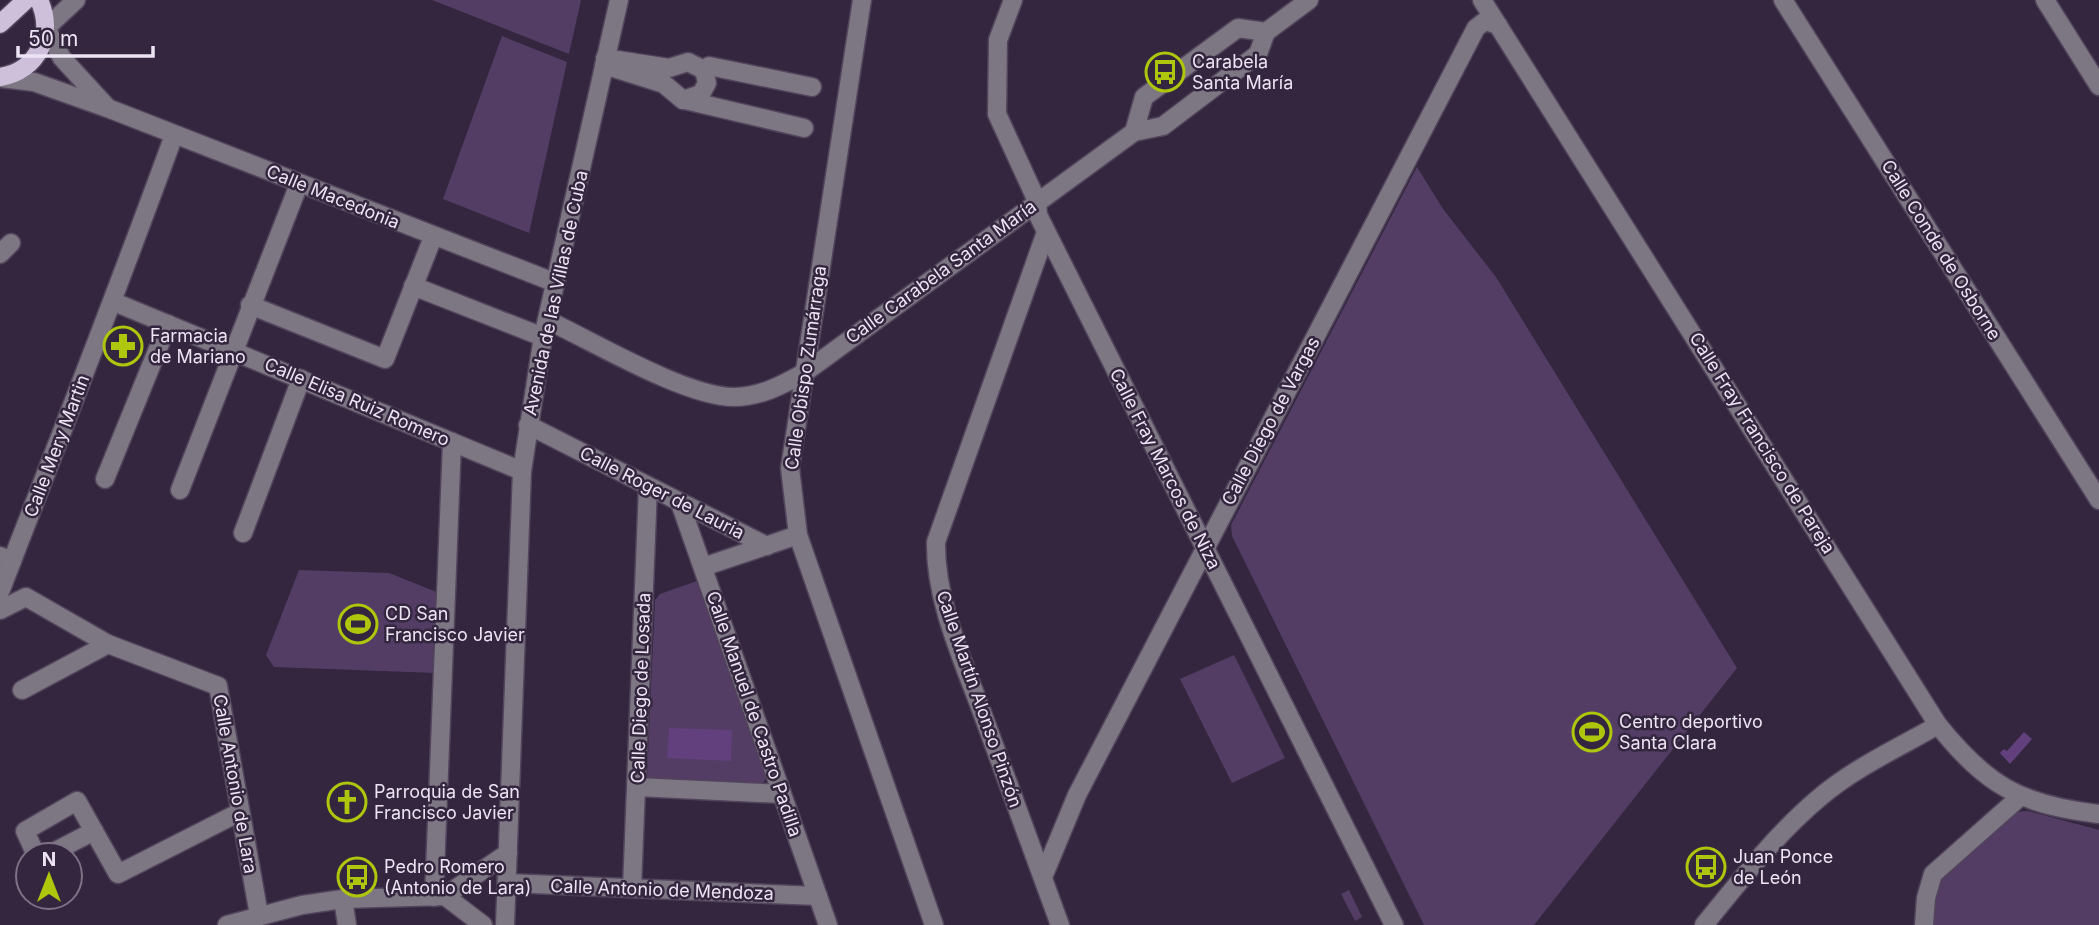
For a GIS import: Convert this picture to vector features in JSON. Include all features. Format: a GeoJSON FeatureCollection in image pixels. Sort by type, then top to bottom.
{"type":"FeatureCollection","features":[{"type":"Feature","properties":{"kind":"main road"},"geometry":{"type":"LineString","coordinates":[[0,24],[26,0]]}},
{"type":"Feature","properties":{"kind":"main road"},"geometry":{"type":"LineString","coordinates":[[0,77],[16,73],[31,62],[42,47],[46,29],[39,0]]}},
{"type":"Feature","properties":{"kind":"street"},"geometry":{"type":"LineString","coordinates":[[76,0],[46,29],[62,58],[110,109]]}},
{"type":"Feature","properties":{"kind":"street","name":"Avenida de las Villas de Cuba"},"geometry":{"type":"LineString","coordinates":[[505,925],[522,471],[545,328],[619,0]]}},
{"type":"Feature","properties":{"kind":"street","name":"Calle Obispo Zumárraga"},"geometry":{"type":"LineString","coordinates":[[862,0],[790,468],[798,535],[934,925]]}},
{"type":"Feature","properties":{"kind":"street","name":"Calle Fray Marcos de Niza"},"geometry":{"type":"LineString","coordinates":[[1013,0],[998,40],[997,114],[1037,201],[1038,215],[1394,925]]}},
{"type":"Feature","properties":{"kind":"street","name":"Calle Carabela Santa María"},"geometry":{"type":"LineString","coordinates":[[414,286],[545,328],[695,391],[734,397],[771,390],[804,373],[1134,132],[1163,126],[1258,54],[1266,32],[1309,0]]}},
{"type":"Feature","properties":{"kind":"street","name":"Calle Fray Francisco de Pareja"},"geometry":{"type":"LineString","coordinates":[[1482,0],[1938,725],[1966,761],[1993,781],[2021,796],[2054,808],[2099,814]]}},
{"type":"Feature","properties":{"kind":"street","name":"Calle Conde de Osborne"},"geometry":{"type":"LineString","coordinates":[[1783,0],[2099,500]]}},
{"type":"Feature","properties":{"kind":"street"},"geometry":{"type":"LineString","coordinates":[[2045,0],[2099,86]]}},
{"type":"Feature","properties":{"kind":"street","name":"Calle Diego de Vargas"},"geometry":{"type":"LineString","coordinates":[[1043,877],[1077,795],[1476,28],[1485,21],[1498,26]]}},
{"type":"Feature","properties":{"kind":"street"},"geometry":{"type":"LineString","coordinates":[[1134,132],[1144,97],[1238,29],[1266,32]]}},
{"type":"Feature","properties":{"kind":"street"},"geometry":{"type":"LineString","coordinates":[[605,62],[669,68],[682,62],[694,63],[704,70],[707,83],[701,94],[683,100]]}},
{"type":"Feature","properties":{"kind":"street"},"geometry":{"type":"LineString","coordinates":[[605,62],[664,84],[683,100],[804,128]]}},
{"type":"Feature","properties":{"kind":"street"},"geometry":{"type":"LineString","coordinates":[[709,66],[812,87]]}},
{"type":"Feature","properties":{"kind":"street","name":"Calle Macedonia"},"geometry":{"type":"LineString","coordinates":[[0,77],[34,82],[110,109],[556,283]]}},
{"type":"Feature","properties":{"kind":"street","name":"Calle Mery Martin"},"geometry":{"type":"LineString","coordinates":[[0,592],[6,559],[114,302],[129,251],[174,135]]}},
{"type":"Feature","properties":{"kind":"street"},"geometry":{"type":"LineString","coordinates":[[180,489],[299,184]]}},
{"type":"Feature","properties":{"kind":"street","name":"Calle Martín Alonso Pinzón"},"geometry":{"type":"LineString","coordinates":[[1046,232],[936,542],[936,565],[940,589],[967,671],[1060,925]]}},
{"type":"Feature","properties":{"kind":"street"},"geometry":{"type":"LineString","coordinates":[[250,305],[385,359],[433,237]]}},
{"type":"Feature","properties":{"kind":"street","name":"Calle Elisa Ruiz Romero"},"geometry":{"type":"LineString","coordinates":[[114,302],[522,471]]}},
{"type":"Feature","properties":{"kind":"street"},"geometry":{"type":"LineString","coordinates":[[105,479],[168,324]]}},
{"type":"Feature","properties":{"kind":"street"},"geometry":{"type":"LineString","coordinates":[[243,533],[301,379]]}},
{"type":"Feature","properties":{"kind":"street","name":"Calle Roger de Lauria"},"geometry":{"type":"LineString","coordinates":[[528,425],[767,546]]}},
{"type":"Feature","properties":{"kind":"street"},"geometry":{"type":"LineString","coordinates":[[440,897],[452,442]]}},
{"type":"Feature","properties":{"kind":"street","name":"Calle Diego de Losada"},"geometry":{"type":"LineString","coordinates":[[632,888],[648,486]]}},
{"type":"Feature","properties":{"kind":"street","name":"Calle Manuel de Castro Padilla"},"geometry":{"type":"LineString","coordinates":[[680,503],[828,925]]}},
{"type":"Feature","properties":{"kind":"street"},"geometry":{"type":"LineString","coordinates":[[703,568],[798,535]]}},
{"type":"Feature","properties":{"kind":"street","name":"Calle Antonio de Lara"},"geometry":{"type":"LineString","coordinates":[[0,610],[26,597],[108,644],[218,686],[259,915]]}},
{"type":"Feature","properties":{"kind":"street"},"geometry":{"type":"LineString","coordinates":[[22,690],[108,644]]}},
{"type":"Feature","properties":{"kind":"street"},"geometry":{"type":"LineString","coordinates":[[1704,925],[1771,843],[1820,797],[1860,769],[1938,725]]}},
{"type":"Feature","properties":{"kind":"street"},"geometry":{"type":"LineString","coordinates":[[637,787],[782,794]]}},
{"type":"Feature","properties":{"kind":"street"},"geometry":{"type":"LineString","coordinates":[[1924,925],[1926,898],[1933,874],[2021,796]]}},
{"type":"Feature","properties":{"kind":"street"},"geometry":{"type":"LineString","coordinates":[[30,841],[25,831],[77,801],[118,874],[240,812]]}},
{"type":"Feature","properties":{"kind":"street"},"geometry":{"type":"LineString","coordinates":[[75,841],[94,831]]}},
{"type":"Feature","properties":{"kind":"street"},"geometry":{"type":"LineString","coordinates":[[440,897],[508,853]]}},
{"type":"Feature","properties":{"kind":"street","name":"Calle Antonio de Mendoza"},"geometry":{"type":"LineString","coordinates":[[507,883],[818,896]]}},
{"type":"Feature","properties":{"kind":"street"},"geometry":{"type":"LineString","coordinates":[[226,925],[259,915],[343,899],[440,897],[478,918],[483,925]]}},
{"type":"Feature","properties":{"kind":"street"},"geometry":{"type":"LineString","coordinates":[[343,899],[347,925]]}},
{"type":"Feature","properties":{"kind":"shaded area"},"geometry":{"type":"Polygon","coordinates":[[[432,0],[581,0],[569,54],[432,0]]]}},
{"type":"Feature","properties":{"kind":"shaded area"},"geometry":{"type":"Polygon","coordinates":[[[502,36],[567,62],[529,233],[443,199],[502,36]]]}},
{"type":"Feature","properties":{"kind":"shaded area"},"geometry":{"type":"Polygon","coordinates":[[[1417,167],[1443,209],[1496,277],[1737,668],[1534,925],[1424,925],[1232,536],[1231,525],[1417,167]]]}},
{"type":"Feature","properties":{"kind":"shaded area","name":"CD San Francisco Javier"},"geometry":{"type":"Polygon","coordinates":[[[299,570],[389,573],[439,593],[436,673],[274,667],[266,655],[299,570]]]}},
{"type":"Feature","properties":{"kind":"shaded area"},"geometry":{"type":"Polygon","coordinates":[[[697,581],[766,778],[763,783],[647,778],[655,600],[660,594],[697,581]]]}},
{"type":"Feature","properties":{"kind":"shaded area"},"geometry":{"type":"Polygon","coordinates":[[[1234,655],[1285,758],[1232,783],[1180,679],[1234,655]]]}},
{"type":"Feature","properties":{"kind":"shaded area"},"geometry":{"type":"Polygon","coordinates":[[[669,728],[732,730],[731,761],[667,758],[669,728]]]}},
{"type":"Feature","properties":{"kind":"shaded area"},"geometry":{"type":"Polygon","coordinates":[[[2024,732],[2032,739],[2010,764],[2000,753],[2004,749],[2007,751],[2024,732]]]}},
{"type":"Feature","properties":{"kind":"shaded area"},"geometry":{"type":"Polygon","coordinates":[[[2028,811],[2099,830],[2099,925],[1931,925],[1937,881],[2013,812],[2028,811]]]}},
{"type":"Feature","properties":{"kind":"shaded area"},"geometry":{"type":"Polygon","coordinates":[[[1349,890],[1362,917],[1355,921],[1341,894],[1349,890]]]}},
{"type":"Feature","properties":{"kind":"place","name":"Carabela Santa María"},"geometry":{"type":"Point","coordinates":[1165,72]}},
{"type":"Feature","properties":{"kind":"place","name":"Farmacia de Mariano"},"geometry":{"type":"Point","coordinates":[123,346]}},
{"type":"Feature","properties":{"kind":"place","name":"CD San Francisco Javier"},"geometry":{"type":"Point","coordinates":[358,624]}},
{"type":"Feature","properties":{"kind":"place","name":"Centro deportivo Santa Clara"},"geometry":{"type":"Point","coordinates":[1592,732]}},
{"type":"Feature","properties":{"kind":"place","name":"Parroquia de San Francisco Javier"},"geometry":{"type":"Point","coordinates":[347,802]}},
{"type":"Feature","properties":{"kind":"place","name":"Juan Ponce de León"},"geometry":{"type":"Point","coordinates":[1706,867]}},
{"type":"Feature","properties":{"kind":"place","name":"Pedro Romero (Antonio de Lara)"},"geometry":{"type":"Point","coordinates":[357,877]}}]}
